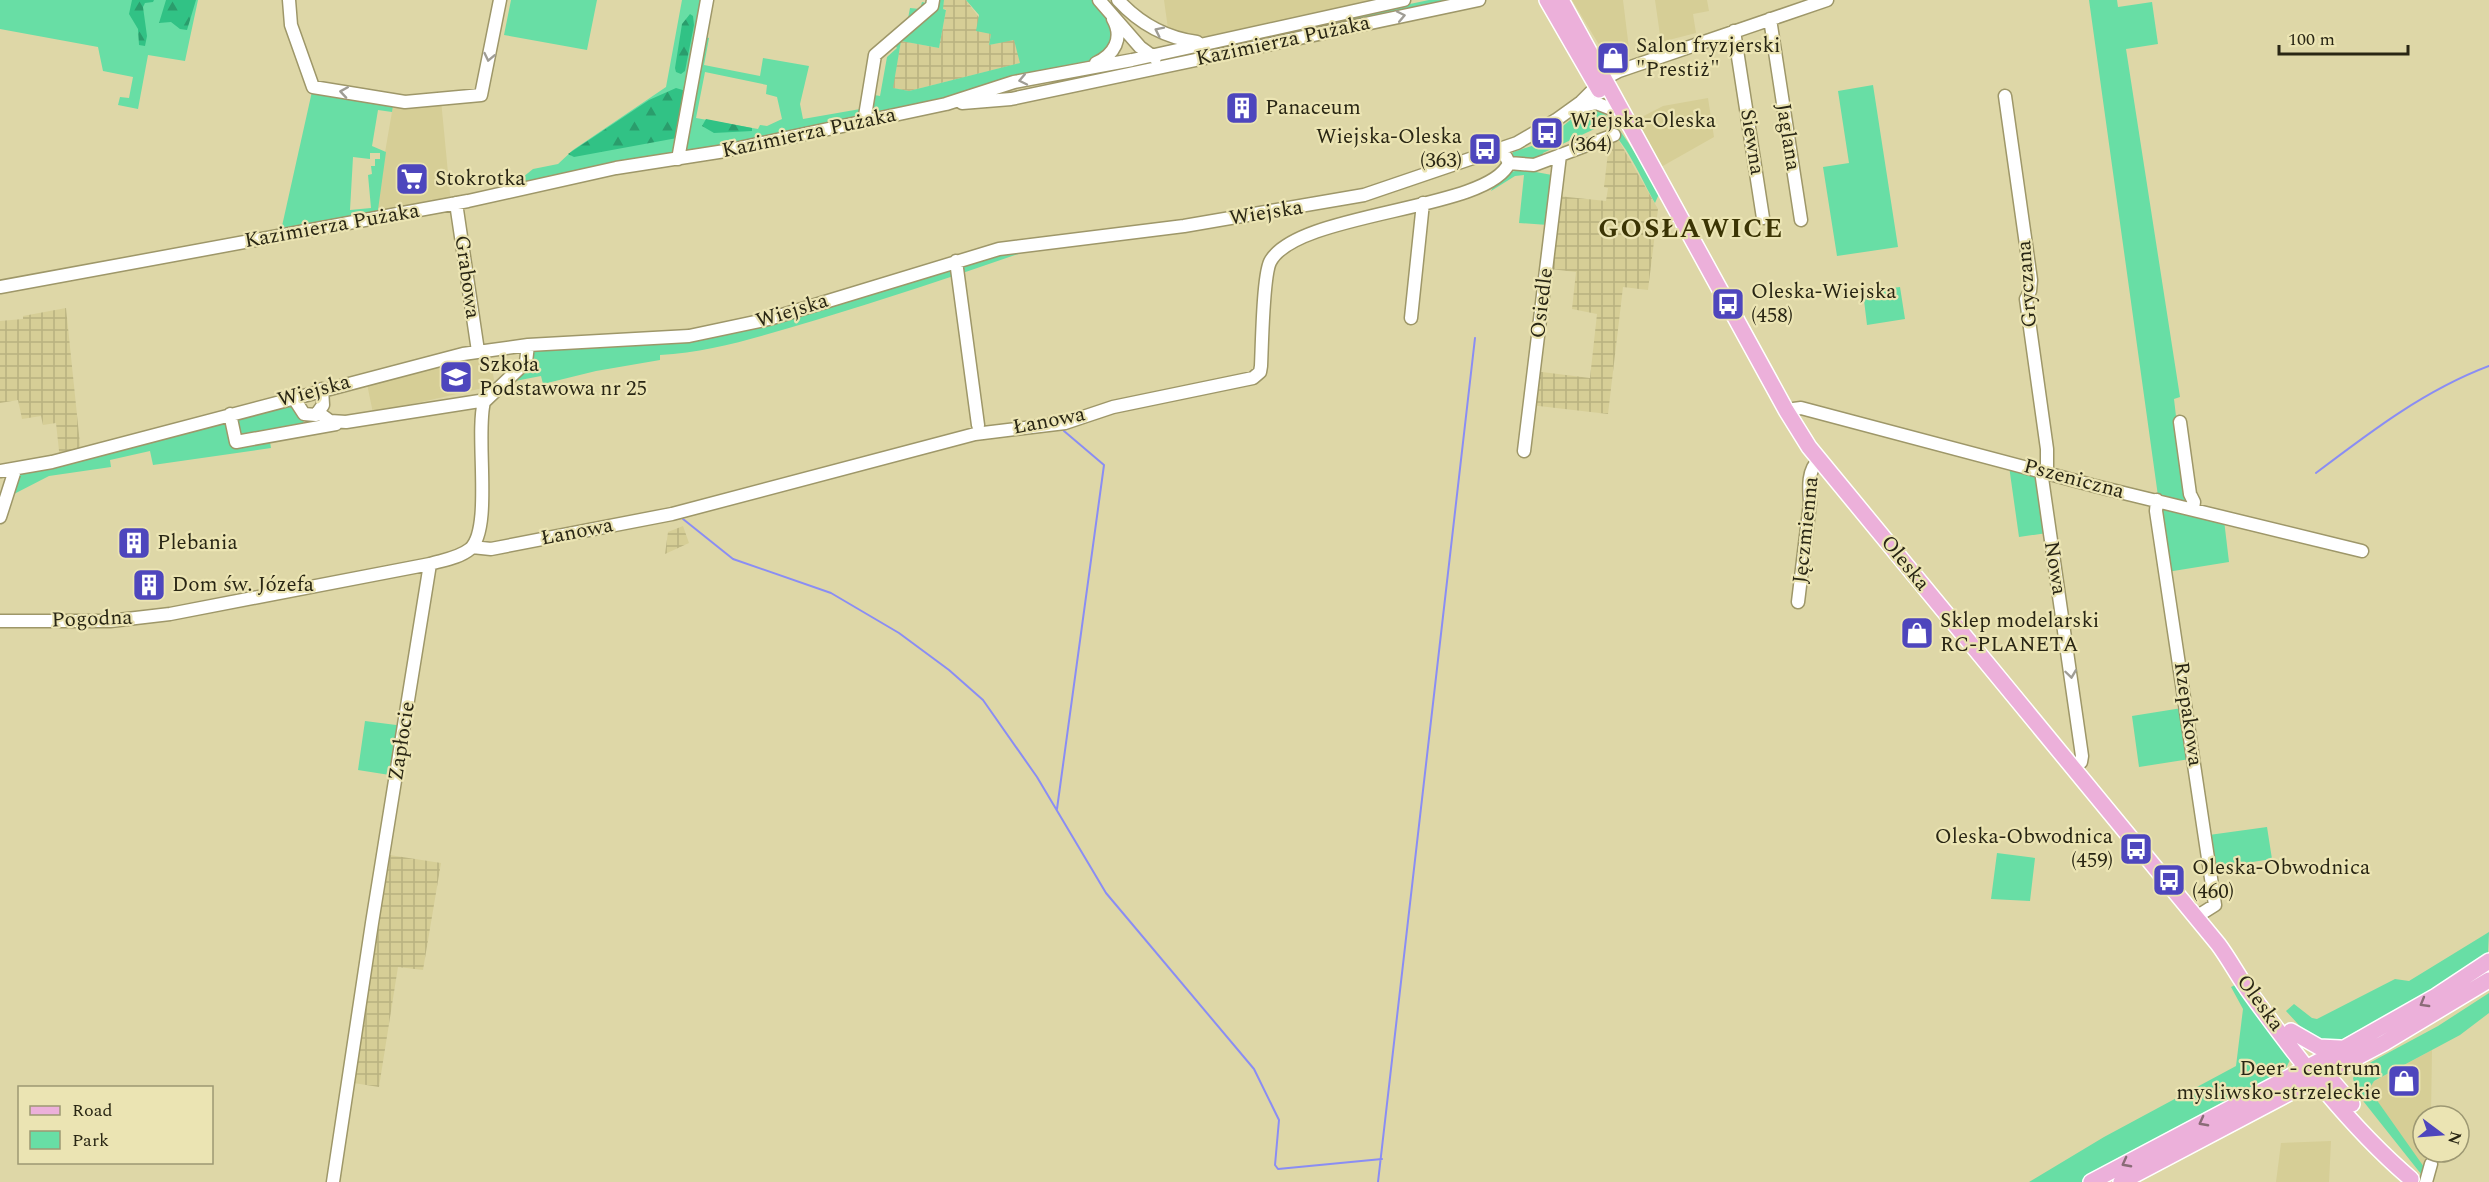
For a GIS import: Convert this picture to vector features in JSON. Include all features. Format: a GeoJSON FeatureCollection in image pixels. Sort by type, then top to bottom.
{"type":"FeatureCollection","features":[{"type":"Feature","properties":{"kind":"main road","name":"Oleska"},"geometry":{"type":"LineString","coordinates":[[1547,0],[1650,161],[1786,410],[1819,460],[2196,917],[2230,961],[2250,993],[2288,1034],[2367,1137],[2417,1181]]}},
{"type":"Feature","properties":{"kind":"main road","name":"Oleska"},"geometry":{"type":"LineString","coordinates":[[1561,0],[1600,82],[1609,108],[1650,161]]}},
{"type":"Feature","properties":{"kind":"main road"},"geometry":{"type":"LineString","coordinates":[[2121,1182],[2317,1070],[2346,1047],[2436,996],[2489,961]]}},
{"type":"Feature","properties":{"kind":"main road"},"geometry":{"type":"LineString","coordinates":[[2091,1182],[2279,1082],[2360,1056],[2489,980]]}},
{"type":"Feature","properties":{"kind":"main road"},"geometry":{"type":"LineString","coordinates":[[2279,1082],[2291,1058],[2288,1034],[2326,1049],[2346,1047]]}},
{"type":"Feature","properties":{"kind":"main road"},"geometry":{"type":"LineString","coordinates":[[2349,1101],[2346,1077],[2349,1067],[2360,1056]]}},
{"type":"Feature","properties":{"kind":"main road","name":"Oleska"},"geometry":{"type":"LineString","coordinates":[[2317,1070],[2349,1101],[2417,1181]]}},
{"type":"Feature","properties":{"kind":"street"},"geometry":{"type":"LineString","coordinates":[[289,0],[291,25],[313,87],[405,102],[481,95],[500,0]]}},
{"type":"Feature","properties":{"kind":"street"},"geometry":{"type":"LineString","coordinates":[[678,159],[706,0]]}},
{"type":"Feature","properties":{"kind":"street"},"geometry":{"type":"LineString","coordinates":[[864,122],[875,55],[932,6],[933,0]]}},
{"type":"Feature","properties":{"kind":"street"},"geometry":{"type":"LineString","coordinates":[[1099,0],[1140,47],[1151,56],[1163,61],[1180,63]]}},
{"type":"Feature","properties":{"kind":"street","name":"Kazimierza Pużaka"},"geometry":{"type":"LineString","coordinates":[[0,287],[456,203],[580,175],[678,159],[864,122],[946,104],[1014,82],[1151,56],[1404,0]]}},
{"type":"Feature","properties":{"kind":"street","name":"Kazimierza Pużaka"},"geometry":{"type":"LineString","coordinates":[[946,104],[1011,99],[1479,0]]}},
{"type":"Feature","properties":{"kind":"street","name":"Wiejska"},"geometry":{"type":"LineString","coordinates":[[0,471],[52,462],[293,396],[478,351],[528,345],[674,338],[717,332],[769,319],[999,249],[1184,226],[1341,201],[1398,185],[1503,149],[1536,133],[1570,110],[1600,82],[1619,70],[1827,0]]}},
{"type":"Feature","properties":{"kind":"street"},"geometry":{"type":"LineString","coordinates":[[1119,1],[1159,32],[1180,39],[1205,43]]}},
{"type":"Feature","properties":{"kind":"street"},"geometry":{"type":"LineString","coordinates":[[1112,76],[1128,69],[1136,59],[1140,47],[1136,29],[1119,1]]}},
{"type":"Feature","properties":{"kind":"street"},"geometry":{"type":"LineString","coordinates":[[1080,68],[1104,59],[1114,48],[1118,30],[1108,11]]}},
{"type":"Feature","properties":{"kind":"street","name":"Jaglana"},"geometry":{"type":"LineString","coordinates":[[1770,19],[1801,220]]}},
{"type":"Feature","properties":{"kind":"street","name":"Siewna"},"geometry":{"type":"LineString","coordinates":[[1734,31],[1763,218]]}},
{"type":"Feature","properties":{"kind":"street","name":"Gryczana"},"geometry":{"type":"LineString","coordinates":[[2005,96],[2031,280],[2030,291],[2026,299],[2047,449],[2044,472]]}},
{"type":"Feature","properties":{"kind":"street","name":"Wiejska"},"geometry":{"type":"LineString","coordinates":[[1570,110],[1596,103],[1609,108]]}},
{"type":"Feature","properties":{"kind":"street"},"geometry":{"type":"LineString","coordinates":[[1503,149],[1509,163],[1533,165],[1614,135]]}},
{"type":"Feature","properties":{"kind":"street","name":"Osiedle"},"geometry":{"type":"LineString","coordinates":[[1524,451],[1560,155]]}},
{"type":"Feature","properties":{"kind":"street","name":"Łanowa"},"geometry":{"type":"LineString","coordinates":[[472,547],[491,549],[672,514],[975,434],[1065,423],[1113,407],[1252,378],[1257,375],[1261,366],[1268,268],[1275,254],[1310,234],[1493,181],[1503,174],[1509,163]]}},
{"type":"Feature","properties":{"kind":"street","name":"Grabowa"},"geometry":{"type":"LineString","coordinates":[[456,203],[478,351]]}},
{"type":"Feature","properties":{"kind":"street"},"geometry":{"type":"LineString","coordinates":[[1411,318],[1423,203]]}},
{"type":"Feature","properties":{"kind":"street"},"geometry":{"type":"LineString","coordinates":[[956,261],[978,425]]}},
{"type":"Feature","properties":{"kind":"street"},"geometry":{"type":"LineString","coordinates":[[430,564],[459,555],[472,547],[479,534],[482,410],[486,400],[526,362],[528,345]]}},
{"type":"Feature","properties":{"kind":"street"},"geometry":{"type":"LineString","coordinates":[[296,431],[323,405],[322,389]]}},
{"type":"Feature","properties":{"kind":"street"},"geometry":{"type":"LineString","coordinates":[[293,396],[301,410],[330,421],[346,422]]}},
{"type":"Feature","properties":{"kind":"street"},"geometry":{"type":"LineString","coordinates":[[230,414],[236,442],[486,400]]}},
{"type":"Feature","properties":{"kind":"street","name":"Pszeniczna"},"geometry":{"type":"LineString","coordinates":[[1786,410],[1801,408],[2044,472],[2362,551]]}},
{"type":"Feature","properties":{"kind":"street"},"geometry":{"type":"LineString","coordinates":[[2180,422],[2190,494],[2194,502],[2193,509]]}},
{"type":"Feature","properties":{"kind":"street","name":"Jęczmienna"},"geometry":{"type":"LineString","coordinates":[[1798,602],[1810,503],[1809,489],[1813,465],[1819,460]]}},
{"type":"Feature","properties":{"kind":"street"},"geometry":{"type":"LineString","coordinates":[[0,517],[15,470]]}},
{"type":"Feature","properties":{"kind":"street","name":"Nowa"},"geometry":{"type":"LineString","coordinates":[[2044,472],[2082,756],[2081,762],[2073,769]]}},
{"type":"Feature","properties":{"kind":"street","name":"Rzepakowa"},"geometry":{"type":"LineString","coordinates":[[2157,500],[2156,511],[2215,905],[2196,917]]}},
{"type":"Feature","properties":{"kind":"street","name":"Pogodna"},"geometry":{"type":"LineString","coordinates":[[0,621],[110,621],[170,614],[430,564]]}},
{"type":"Feature","properties":{"kind":"street","name":"Zapłocie"},"geometry":{"type":"LineString","coordinates":[[333,1182],[430,564]]}},
{"type":"Feature","properties":{"kind":"street"},"geometry":{"type":"LineString","coordinates":[[2417,1181],[2431,1164]]}},
{"type":"Feature","properties":{"kind":"shaded area"},"geometry":{"type":"Polygon","coordinates":[[[944,0],[966,0],[991,34],[989,45],[1014,39],[1021,63],[909,91],[892,88],[901,41],[939,48],[946,9],[942,9],[944,0]]]}},
{"type":"Feature","properties":{"kind":"shaded area"},"geometry":{"type":"Polygon","coordinates":[[[1164,0],[1404,0],[1205,43],[1169,36],[1164,0]]]}},
{"type":"Feature","properties":{"kind":"shaded area"},"geometry":{"type":"Polygon","coordinates":[[[1572,0],[1623,0],[1630,57],[1621,56],[1612,61],[1607,52],[1604,53],[1572,0]]]}},
{"type":"Feature","properties":{"kind":"shaded area"},"geometry":{"type":"Polygon","coordinates":[[[1655,0],[1707,0],[1709,11],[1693,14],[1696,33],[1661,42],[1655,0]]]}},
{"type":"Feature","properties":{"kind":"shaded area"},"geometry":{"type":"Polygon","coordinates":[[[1708,98],[1714,137],[1661,167],[1636,120],[1663,106],[1708,98]]]}},
{"type":"Feature","properties":{"kind":"shaded area"},"geometry":{"type":"Polygon","coordinates":[[[394,100],[441,100],[451,204],[377,217],[377,199],[394,100]]]}},
{"type":"Feature","properties":{"kind":"shaded area"},"geometry":{"type":"Polygon","coordinates":[[[1619,141],[1658,209],[1648,290],[1623,287],[1608,414],[1530,405],[1534,371],[1590,378],[1597,314],[1572,309],[1576,272],[1550,269],[1558,196],[1606,201],[1608,188],[1604,187],[1609,144],[1619,141]]]}},
{"type":"Feature","properties":{"kind":"shaded area"},"geometry":{"type":"Polygon","coordinates":[[[66,308],[81,454],[60,460],[56,423],[43,425],[41,416],[22,419],[18,400],[0,403],[0,321],[23,319],[23,316],[66,308]]]}},
{"type":"Feature","properties":{"kind":"shaded area"},"geometry":{"type":"Polygon","coordinates":[[[490,355],[494,380],[483,388],[373,413],[367,384],[441,364],[490,355]]]}},
{"type":"Feature","properties":{"kind":"shaded area"},"geometry":{"type":"Polygon","coordinates":[[[683,526],[689,543],[665,554],[668,532],[683,526]]]}},
{"type":"Feature","properties":{"kind":"shaded area"},"geometry":{"type":"Polygon","coordinates":[[[383,854],[441,863],[423,970],[398,967],[379,1087],[347,1082],[383,854]]]}},
{"type":"Feature","properties":{"kind":"shaded area"},"geometry":{"type":"Polygon","coordinates":[[[2432,1050],[2431,1104],[2411,1104],[2411,1150],[2369,1089],[2373,1082],[2432,1050]]]}},
{"type":"Feature","properties":{"kind":"shaded area"},"geometry":{"type":"Polygon","coordinates":[[[2331,1141],[2329,1182],[2276,1182],[2281,1143],[2331,1141]]]}},
{"type":"Feature","properties":{"kind":"shaded area"},"geometry":{"type":"Polygon","coordinates":[[[2420,1164],[2432,1164],[2433,1179],[2426,1182],[2421,1174],[2425,1171],[2420,1164]]]}},
{"type":"Feature","properties":{"kind":"green space"},"geometry":{"type":"Polygon","coordinates":[[[0,0],[198,0],[185,61],[148,55],[138,109],[118,105],[120,97],[129,98],[133,77],[103,71],[98,47],[0,29],[0,0]]]}},
{"type":"Feature","properties":{"kind":"green space"},"geometry":{"type":"Polygon","coordinates":[[[132,0],[154,0],[145,3],[143,7],[147,36],[145,46],[139,45],[138,29],[129,14],[132,0]]]}},
{"type":"Feature","properties":{"kind":"green space"},"geometry":{"type":"Polygon","coordinates":[[[166,0],[196,0],[187,30],[180,29],[171,22],[159,23],[166,0]]]}},
{"type":"Feature","properties":{"kind":"green space"},"geometry":{"type":"Polygon","coordinates":[[[511,0],[597,0],[587,50],[504,35],[511,0]]]}},
{"type":"Feature","properties":{"kind":"green space"},"geometry":{"type":"Polygon","coordinates":[[[682,0],[707,0],[701,36],[709,38],[704,65],[760,76],[763,58],[809,66],[800,104],[803,119],[866,108],[869,94],[880,96],[887,57],[897,48],[892,41],[906,29],[910,8],[920,9],[922,2],[932,4],[933,0],[944,0],[943,9],[946,10],[939,48],[901,41],[893,88],[909,91],[1020,63],[1014,40],[989,45],[991,34],[976,31],[979,15],[966,0],[1099,0],[1118,30],[1104,59],[988,90],[501,193],[501,187],[518,181],[533,169],[558,164],[573,150],[666,87],[682,0]],[[705,72],[696,118],[758,129],[760,125],[767,126],[782,119],[777,97],[766,94],[767,85],[705,72]]]}},
{"type":"Feature","properties":{"kind":"green space"},"geometry":{"type":"Polygon","coordinates":[[[1429,0],[1458,0],[1187,57],[1186,51],[1429,0]]]}},
{"type":"Feature","properties":{"kind":"green space"},"geometry":{"type":"Polygon","coordinates":[[[2089,0],[2117,0],[2118,7],[2152,2],[2158,44],[2126,49],[2180,397],[2174,399],[2186,502],[2158,496],[2089,0]]]}},
{"type":"Feature","properties":{"kind":"green space"},"geometry":{"type":"Polygon","coordinates":[[[690,14],[693,16],[694,25],[685,71],[681,74],[676,72],[675,68],[682,24],[690,14]]]}},
{"type":"Feature","properties":{"kind":"green space"},"geometry":{"type":"Polygon","coordinates":[[[1873,85],[1898,247],[1837,256],[1823,167],[1849,163],[1838,91],[1873,85]]]}},
{"type":"Feature","properties":{"kind":"green space"},"geometry":{"type":"Polygon","coordinates":[[[313,87],[394,100],[392,112],[378,110],[372,146],[386,152],[377,217],[280,235],[313,87]],[[370,153],[370,159],[353,157],[350,210],[371,208],[368,175],[372,174],[371,166],[375,166],[375,159],[380,159],[380,153],[370,153]]]}},
{"type":"Feature","properties":{"kind":"green space"},"geometry":{"type":"Polygon","coordinates":[[[676,88],[686,91],[677,138],[574,157],[568,154],[649,100],[676,88]]]}},
{"type":"Feature","properties":{"kind":"green space"},"geometry":{"type":"Polygon","coordinates":[[[1595,109],[1612,122],[1631,146],[1659,194],[1655,203],[1626,150],[1611,131],[1603,125],[1543,153],[1542,159],[1527,162],[1511,157],[1513,152],[1544,142],[1575,116],[1595,109]]]}},
{"type":"Feature","properties":{"kind":"green space"},"geometry":{"type":"Polygon","coordinates":[[[706,119],[752,128],[752,131],[714,133],[702,126],[706,119]]]}},
{"type":"Feature","properties":{"kind":"green space"},"geometry":{"type":"Polygon","coordinates":[[[1525,170],[1552,175],[1548,225],[1519,223],[1524,175],[1515,176],[1491,191],[1505,175],[1525,170]]]}},
{"type":"Feature","properties":{"kind":"green space"},"geometry":{"type":"Polygon","coordinates":[[[1020,246],[1021,253],[868,304],[758,337],[719,347],[660,355],[660,360],[596,371],[543,384],[541,376],[515,381],[528,345],[674,338],[1020,246]]]}},
{"type":"Feature","properties":{"kind":"green space"},"geometry":{"type":"Polygon","coordinates":[[[1900,287],[1905,319],[1867,325],[1863,292],[1900,287]]]}},
{"type":"Feature","properties":{"kind":"green space"},"geometry":{"type":"Polygon","coordinates":[[[289,404],[304,422],[300,427],[269,436],[271,448],[153,465],[150,451],[110,460],[111,467],[49,476],[14,494],[15,474],[289,404]]]}},
{"type":"Feature","properties":{"kind":"green space"},"geometry":{"type":"Polygon","coordinates":[[[2009,466],[2037,475],[2047,533],[2019,537],[2009,466]]]}},
{"type":"Feature","properties":{"kind":"green space"},"geometry":{"type":"Polygon","coordinates":[[[2165,506],[2224,520],[2229,562],[2167,572],[2161,508],[2165,506]]]}},
{"type":"Feature","properties":{"kind":"green space"},"geometry":{"type":"Polygon","coordinates":[[[2182,708],[2190,759],[2139,767],[2132,716],[2182,708]]]}},
{"type":"Feature","properties":{"kind":"green space"},"geometry":{"type":"Polygon","coordinates":[[[365,721],[404,726],[396,776],[358,770],[365,721]]]}},
{"type":"Feature","properties":{"kind":"green space"},"geometry":{"type":"Polygon","coordinates":[[[2267,827],[2272,859],[2213,868],[2209,835],[2267,827]]]}},
{"type":"Feature","properties":{"kind":"green space"},"geometry":{"type":"Polygon","coordinates":[[[1997,853],[2035,858],[2030,901],[1991,899],[1997,853]]]}},
{"type":"Feature","properties":{"kind":"green space"},"geometry":{"type":"Polygon","coordinates":[[[2489,932],[2488,953],[2428,992],[2337,1042],[2331,1044],[2309,1036],[2286,1011],[2294,1004],[2312,1018],[2317,1019],[2395,979],[2409,981],[2489,932]]]}},
{"type":"Feature","properties":{"kind":"green space"},"geometry":{"type":"Polygon","coordinates":[[[2239,983],[2291,1058],[2279,1082],[2091,1182],[2029,1182],[2104,1137],[2236,1066],[2243,1009],[2231,987],[2239,983]]]}},
{"type":"Feature","properties":{"kind":"green space"},"geometry":{"type":"Polygon","coordinates":[[[2489,993],[2489,1013],[2460,1035],[2374,1081],[2369,1089],[2411,1149],[2411,1161],[2356,1092],[2353,1078],[2360,1068],[2438,1026],[2489,993]]]}},
{"type":"Feature","properties":{"kind":"green space"},"geometry":{"type":"Polygon","coordinates":[[[2413,1164],[2422,1164],[2425,1171],[2421,1174],[2413,1164]]]}},
{"type":"Feature","properties":{"kind":"waterway"},"geometry":{"type":"LineString","coordinates":[[1378,1182],[1475,338]]}},
{"type":"Feature","properties":{"kind":"waterway"},"geometry":{"type":"LineString","coordinates":[[2316,473],[2378,427],[2420,400],[2489,366]]}},
{"type":"Feature","properties":{"kind":"waterway"},"geometry":{"type":"LineString","coordinates":[[1057,809],[1104,465],[1064,431]]}},
{"type":"Feature","properties":{"kind":"waterway"},"geometry":{"type":"LineString","coordinates":[[683,519],[733,559],[831,593],[899,633],[949,670],[983,700],[1037,777],[1106,893],[1254,1069],[1279,1120],[1275,1165],[1278,1169],[1382,1159]]}},
{"type":"Feature","properties":{"kind":"place","name":"Salon fryzjerski \"Prestiż\""},"geometry":{"type":"Point","coordinates":[1613,58]}},
{"type":"Feature","properties":{"kind":"place","name":"Panaceum"},"geometry":{"type":"Point","coordinates":[1242,108]}},
{"type":"Feature","properties":{"kind":"place","name":"Wiejska-Oleska (364)"},"geometry":{"type":"Point","coordinates":[1547,133]}},
{"type":"Feature","properties":{"kind":"place","name":"Wiejska-Oleska (363)"},"geometry":{"type":"Point","coordinates":[1485,149]}},
{"type":"Feature","properties":{"kind":"place","name":"Stokrotka"},"geometry":{"type":"Point","coordinates":[412,179]}},
{"type":"Feature","properties":{"kind":"place","name":"Oleska-Wiejska (458)"},"geometry":{"type":"Point","coordinates":[1728,304]}},
{"type":"Feature","properties":{"kind":"place","name":"Szkoła Podstawowa nr 25"},"geometry":{"type":"Point","coordinates":[456,377]}},
{"type":"Feature","properties":{"kind":"place","name":"Plebania"},"geometry":{"type":"Point","coordinates":[134,543]}},
{"type":"Feature","properties":{"kind":"place","name":"Dom św. Józefa"},"geometry":{"type":"Point","coordinates":[149,585]}},
{"type":"Feature","properties":{"kind":"place","name":"Sklep modelarski RC-PLANETA"},"geometry":{"type":"Point","coordinates":[1917,633]}},
{"type":"Feature","properties":{"kind":"place","name":"Oleska-Obwodnica (459)"},"geometry":{"type":"Point","coordinates":[2136,849]}},
{"type":"Feature","properties":{"kind":"place","name":"Oleska-Obwodnica (460)"},"geometry":{"type":"Point","coordinates":[2169,880]}},
{"type":"Feature","properties":{"kind":"place","name":"Deer - centrum mysliwsko-strzeleckie"},"geometry":{"type":"Point","coordinates":[2404,1081]}},
{"type":"Feature","properties":{"kind":"district","name":"GOSŁAWICE"},"geometry":{"type":"Point","coordinates":[1691,229]}}]}
